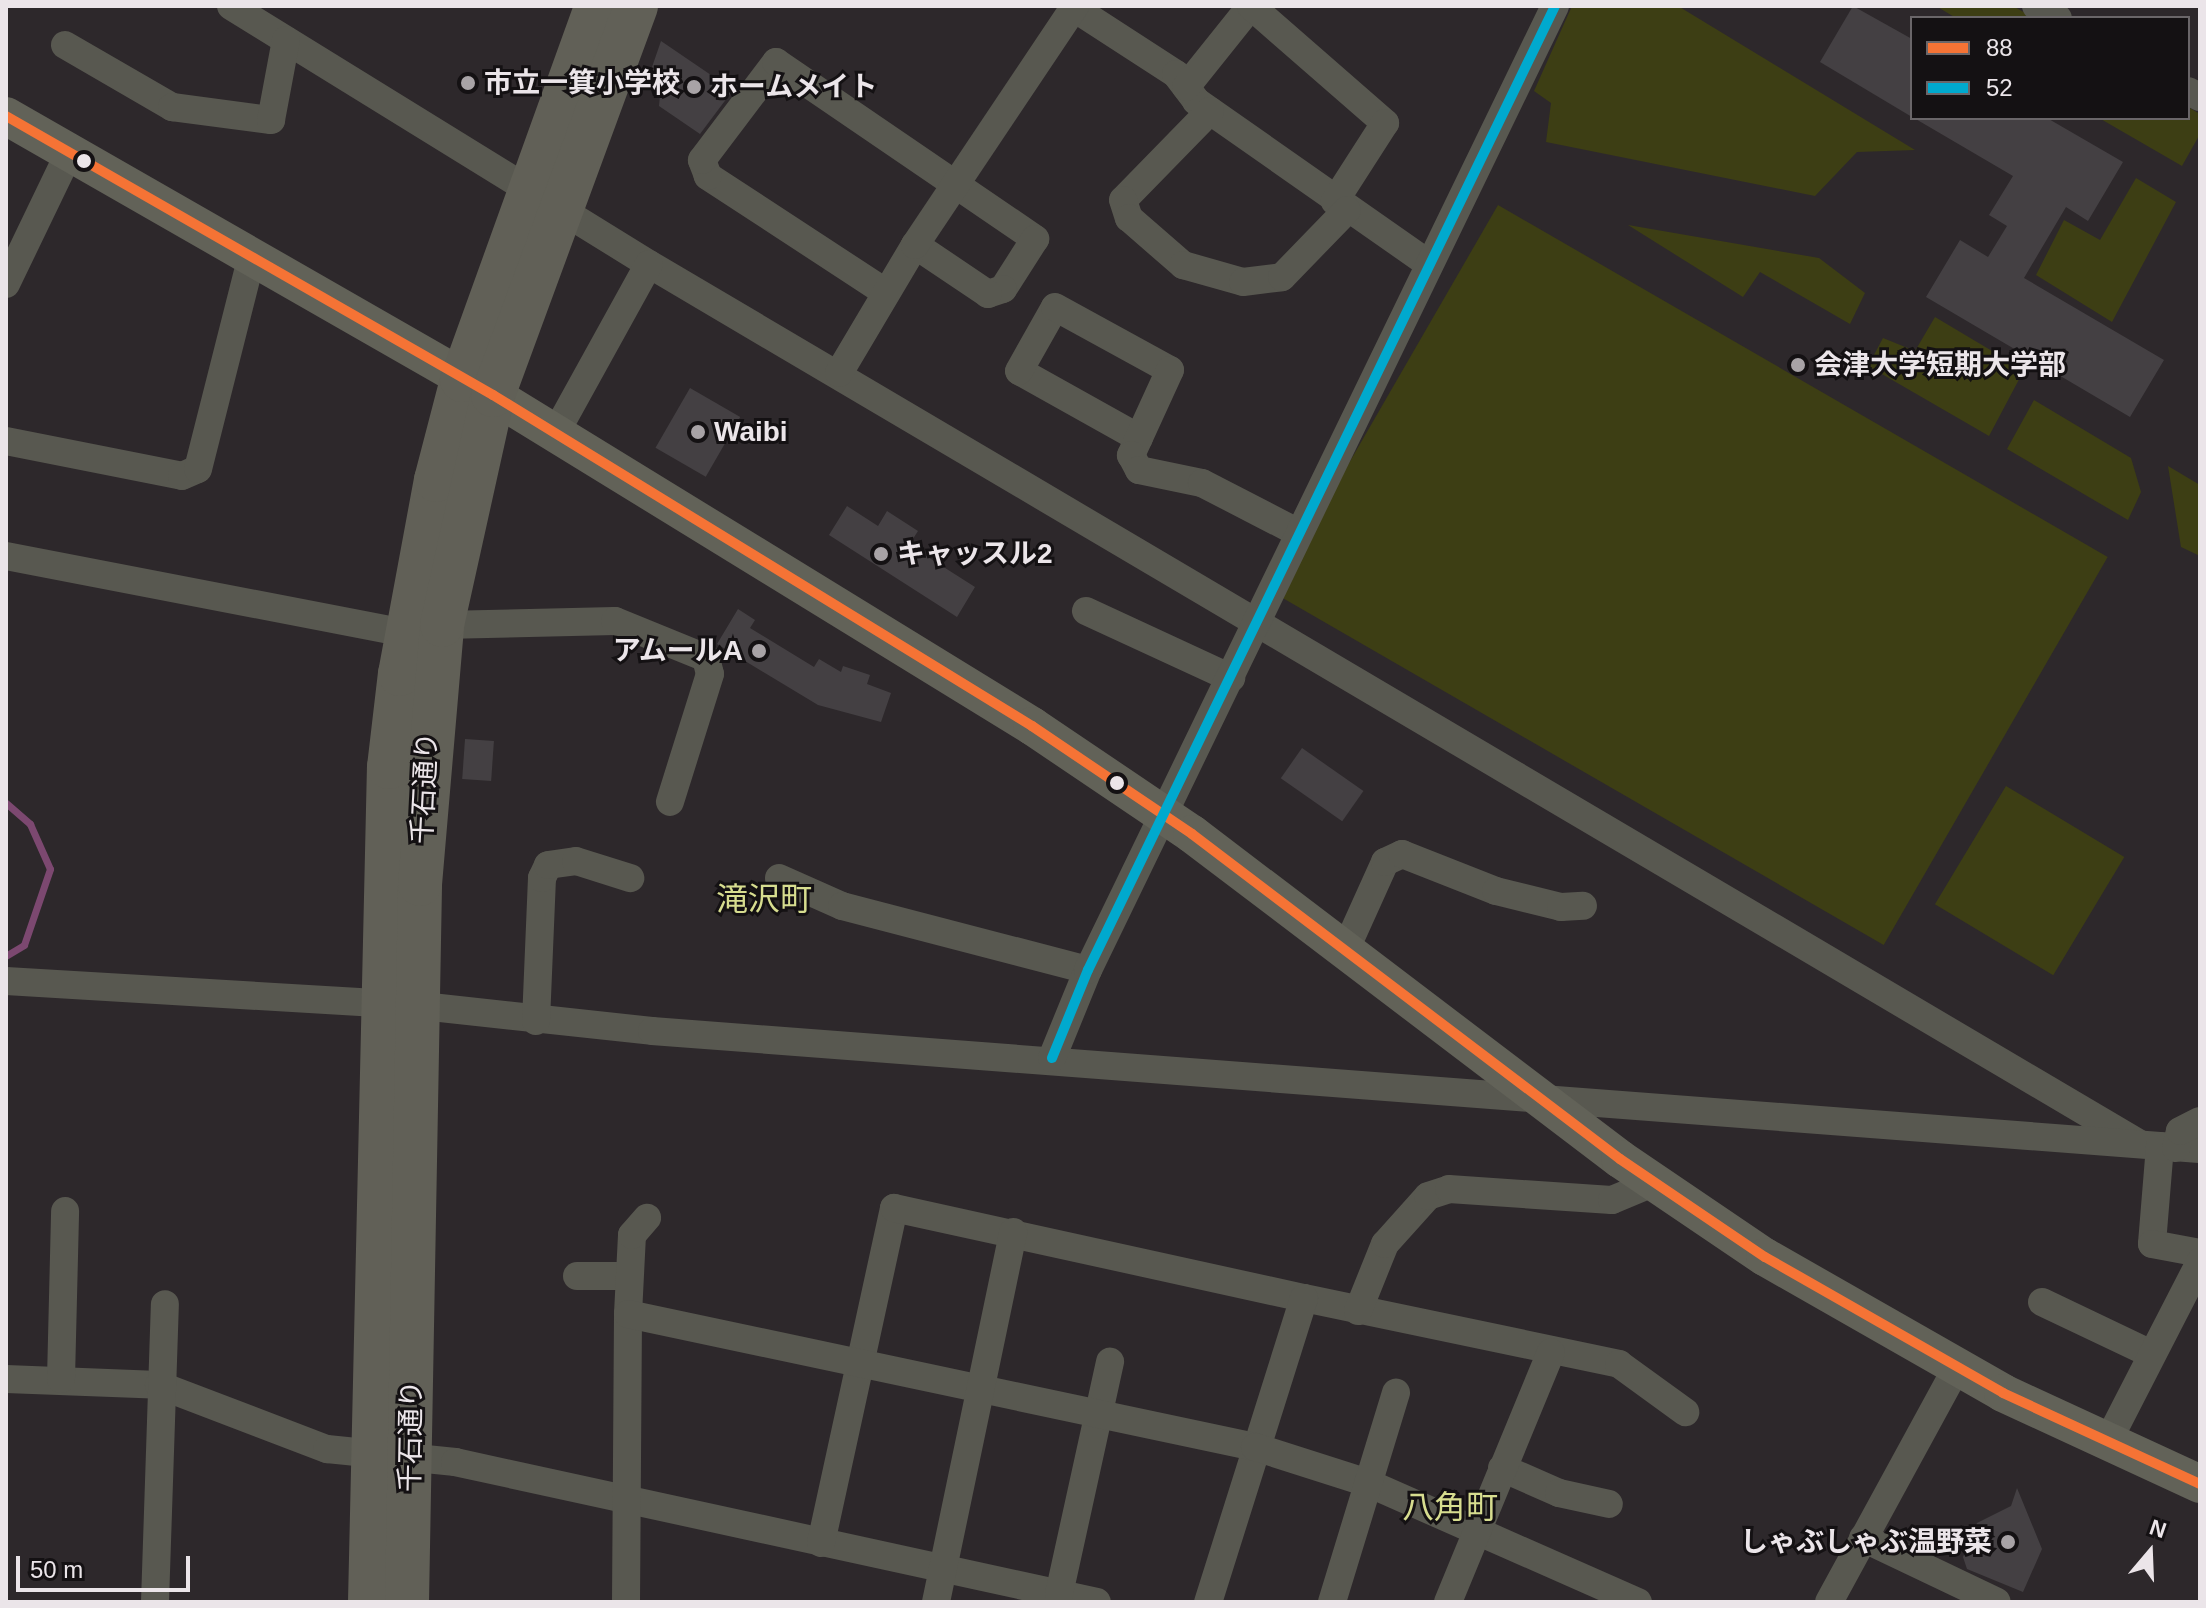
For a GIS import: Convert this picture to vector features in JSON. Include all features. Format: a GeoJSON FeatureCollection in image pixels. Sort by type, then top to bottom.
{"type":"FeatureCollection","features":[{"type":"Feature","properties":{"kind":"main road","name":"千石通り"},"geometry":{"type":"LineString","coordinates":[[407,1602],[394,1458],[403,1005],[420,884],[429,722],[424,629],[478,387],[545,200],[597,6]]}},
{"type":"Feature","properties":{"kind":"main road","name":"千石通り"},"geometry":{"type":"LineString","coordinates":[[545,200],[636,6]]}},
{"type":"Feature","properties":{"kind":"main road","name":"千石通り"},"geometry":{"type":"LineString","coordinates":[[370,1602],[394,1458]]}},
{"type":"Feature","properties":{"kind":"street"},"geometry":{"type":"LineString","coordinates":[[231,6],[649,264],[2169,1147]]}},
{"type":"Feature","properties":{"kind":"street"},"geometry":{"type":"LineString","coordinates":[[1186,87],[1251,6],[1385,123],[1341,205],[1282,277],[1243,282],[1183,265],[1129,218],[1123,200],[1210,111]]}},
{"type":"Feature","properties":{"kind":"street"},"geometry":{"type":"LineString","coordinates":[[1052,1058],[1088,970],[1167,817],[1427,263],[1555,6]]}},
{"type":"Feature","properties":{"kind":"street"},"geometry":{"type":"LineString","coordinates":[[2036,6],[2054,16]]}},
{"type":"Feature","properties":{"kind":"street"},"geometry":{"type":"LineString","coordinates":[[839,373],[915,245],[1073,7],[1176,74],[1210,111],[1427,263]]}},
{"type":"Feature","properties":{"kind":"street"},"geometry":{"type":"LineString","coordinates":[[65,45],[172,107],[271,120],[286,40]]}},
{"type":"Feature","properties":{"kind":"street"},"geometry":{"type":"LineString","coordinates":[[885,292],[708,176],[702,160],[776,62],[953,186],[1035,239],[1003,289],[988,294],[915,245]]}},
{"type":"Feature","properties":{"kind":"street"},"geometry":{"type":"LineString","coordinates":[[6,116],[478,387],[868,621],[1167,817],[1653,1183],[1860,1315],[2106,1445],[2200,1484]]}},
{"type":"Feature","properties":{"kind":"street"},"geometry":{"type":"LineString","coordinates":[[6,284],[69,153]]}},
{"type":"Feature","properties":{"kind":"street"},"geometry":{"type":"LineString","coordinates":[[6,441],[182,476],[198,469],[251,259]]}},
{"type":"Feature","properties":{"kind":"street"},"geometry":{"type":"LineString","coordinates":[[555,434],[649,264]]}},
{"type":"Feature","properties":{"kind":"street"},"geometry":{"type":"LineString","coordinates":[[1139,438],[1019,371],[1055,307],[1170,370],[1139,438],[1131,455],[1139,470],[1202,483],[1299,533]]}},
{"type":"Feature","properties":{"kind":"street"},"geometry":{"type":"LineString","coordinates":[[6,556],[424,629],[615,621],[706,658],[710,674],[670,802]]}},
{"type":"Feature","properties":{"kind":"street"},"geometry":{"type":"LineString","coordinates":[[1086,611],[1231,678]]}},
{"type":"Feature","properties":{"kind":"street"},"geometry":{"type":"LineString","coordinates":[[1344,953],[1385,862],[1402,854],[1496,891],[1561,907],[1583,906]]}},
{"type":"Feature","properties":{"kind":"street"},"geometry":{"type":"LineString","coordinates":[[536,1021],[542,878],[548,865],[576,861],[630,878]]}},
{"type":"Feature","properties":{"kind":"street"},"geometry":{"type":"LineString","coordinates":[[779,878],[842,906],[1088,970]]}},
{"type":"Feature","properties":{"kind":"street"},"geometry":{"type":"LineString","coordinates":[[6,981],[403,1005],[536,1021],[1052,1058],[2169,1147]]}},
{"type":"Feature","properties":{"kind":"street"},"geometry":{"type":"LineString","coordinates":[[2200,1121],[2180,1131],[2169,1147],[2152,1244],[2200,1253]]}},
{"type":"Feature","properties":{"kind":"street"},"geometry":{"type":"LineString","coordinates":[[1358,1311],[1385,1244],[1428,1196],[1449,1189],[1612,1200],[1653,1183]]}},
{"type":"Feature","properties":{"kind":"street"},"geometry":{"type":"LineString","coordinates":[[821,1543],[894,1208],[1358,1311],[1619,1364],[1685,1412]]}},
{"type":"Feature","properties":{"kind":"street"},"geometry":{"type":"LineString","coordinates":[[61,1379],[65,1211]]}},
{"type":"Feature","properties":{"kind":"street"},"geometry":{"type":"LineString","coordinates":[[626,1602],[627,1276],[632,1235],[647,1218]]}},
{"type":"Feature","properties":{"kind":"street"},"geometry":{"type":"LineString","coordinates":[[936,1602],[978,1388],[1013,1232]]}},
{"type":"Feature","properties":{"kind":"street"},"geometry":{"type":"LineString","coordinates":[[2106,1445],[2149,1353],[2200,1262]]}},
{"type":"Feature","properties":{"kind":"street"},"geometry":{"type":"LineString","coordinates":[[577,1276],[627,1276]]}},
{"type":"Feature","properties":{"kind":"street"},"geometry":{"type":"LineString","coordinates":[[1208,1602],[1304,1298]]}},
{"type":"Feature","properties":{"kind":"street"},"geometry":{"type":"LineString","coordinates":[[2042,1302],[2149,1353]]}},
{"type":"Feature","properties":{"kind":"street"},"geometry":{"type":"LineString","coordinates":[[155,1602],[159,1385],[165,1304]]}},
{"type":"Feature","properties":{"kind":"street"},"geometry":{"type":"LineString","coordinates":[[628,1314],[1255,1447],[1368,1483],[1638,1602]]}},
{"type":"Feature","properties":{"kind":"street"},"geometry":{"type":"LineString","coordinates":[[1448,1602],[1551,1352]]}},
{"type":"Feature","properties":{"kind":"street"},"geometry":{"type":"LineString","coordinates":[[1059,1594],[1110,1362]]}},
{"type":"Feature","properties":{"kind":"street"},"geometry":{"type":"LineString","coordinates":[[1829,1602],[1957,1367]]}},
{"type":"Feature","properties":{"kind":"street"},"geometry":{"type":"LineString","coordinates":[[6,1379],[159,1385],[327,1449],[455,1462],[1097,1602]]}},
{"type":"Feature","properties":{"kind":"street"},"geometry":{"type":"LineString","coordinates":[[1332,1602],[1396,1393]]}},
{"type":"Feature","properties":{"kind":"street"},"geometry":{"type":"LineString","coordinates":[[1502,1468],[1559,1493],[1609,1504]]}},
{"type":"Feature","properties":{"kind":"street"},"geometry":{"type":"LineString","coordinates":[[1863,1538],[1997,1602]]}},
{"type":"Feature","properties":{"kind":"shaded area"},"geometry":{"type":"Polygon","coordinates":[[[1572,6],[1678,6],[1915,150],[1857,152],[1815,196],[1546,142],[1551,103],[1534,91],[1572,6]]]}},
{"type":"Feature","properties":{"kind":"shaded area"},"geometry":{"type":"Polygon","coordinates":[[[1936,6],[2013,6],[2030,16],[1953,16],[1936,6]]]}},
{"type":"Feature","properties":{"kind":"shaded area"},"geometry":{"type":"Polygon","coordinates":[[[2190,108],[2200,114],[2200,134],[2182,166],[2102,120],[2190,120],[2190,108]]]}},
{"type":"Feature","properties":{"kind":"shaded area"},"geometry":{"type":"Polygon","coordinates":[[[2136,178],[2176,202],[2112,322],[2036,275],[2064,220],[2100,240],[2136,178]]]}},
{"type":"Feature","properties":{"kind":"shaded area"},"geometry":{"type":"Polygon","coordinates":[[[1498,205],[2108,557],[1884,945],[1274,593],[1498,205]]]}},
{"type":"Feature","properties":{"kind":"shaded area"},"geometry":{"type":"Polygon","coordinates":[[[1628,225],[1819,258],[1865,293],[1850,324],[1760,272],[1743,297],[1628,225]]]}},
{"type":"Feature","properties":{"kind":"shaded area"},"geometry":{"type":"Polygon","coordinates":[[[1935,317],[2024,370],[1989,436],[1868,366],[1883,338],[1915,351],[1935,317]]]}},
{"type":"Feature","properties":{"kind":"shaded area"},"geometry":{"type":"Polygon","coordinates":[[[2034,400],[2131,458],[2141,492],[2128,520],[2007,449],[2034,400]]]}},
{"type":"Feature","properties":{"kind":"shaded area"},"geometry":{"type":"Polygon","coordinates":[[[2168,466],[2200,485],[2200,556],[2181,547],[2168,466]]]}},
{"type":"Feature","properties":{"kind":"shaded area"},"geometry":{"type":"Polygon","coordinates":[[[2006,786],[2124,857],[2053,975],[1935,904],[2006,786]]]}},
{"type":"Feature","properties":{"kind":"building"},"geometry":{"type":"Polygon","coordinates":[[[1853,6],[1910,38],[1910,116],[1820,62],[1853,6]]]}},
{"type":"Feature","properties":{"kind":"building","name":"ホームメイト"},"geometry":{"type":"Polygon","coordinates":[[[661,41],[733,90],[700,134],[659,106],[661,84],[652,67],[661,41]]]}},
{"type":"Feature","properties":{"kind":"building","name":"会津大学短期大学部"},"geometry":{"type":"Polygon","coordinates":[[[1917,120],[2050,120],[2123,162],[2088,221],[2066,207],[2024,278],[2164,360],[2130,417],[1926,297],[1960,240],[1988,257],[2007,226],[1989,215],[2013,176],[1917,120]]]}},
{"type":"Feature","properties":{"kind":"building","name":"Waibi"},"geometry":{"type":"Polygon","coordinates":[[[690,388],[740,417],[706,477],[656,448],[690,388]]]}},
{"type":"Feature","properties":{"kind":"building"},"geometry":{"type":"Polygon","coordinates":[[[847,506],[878,526],[887,511],[918,531],[909,545],[975,587],[957,617],[829,535],[847,506]]]}},
{"type":"Feature","properties":{"kind":"building","name":"アムールA"},"geometry":{"type":"Polygon","coordinates":[[[738,609],[755,620],[750,628],[814,667],[819,659],[841,672],[843,666],[870,675],[867,684],[891,693],[881,722],[818,705],[717,644],[738,609]]]}},
{"type":"Feature","properties":{"kind":"building"},"geometry":{"type":"Polygon","coordinates":[[[465,739],[494,741],[491,781],[462,779],[465,739]]]}},
{"type":"Feature","properties":{"kind":"building"},"geometry":{"type":"Polygon","coordinates":[[[1302,748],[1363,791],[1342,821],[1281,778],[1302,748]]]}},
{"type":"Feature","properties":{"kind":"building","name":"しゃぶしゃぶ温野菜"},"geometry":{"type":"Polygon","coordinates":[[[2017,1488],[2042,1549],[2023,1592],[1967,1569],[1963,1557],[1977,1523],[2011,1506],[2017,1488]]]}},
{"type":"Feature","properties":{"kind":"waterway"},"geometry":{"type":"LineString","coordinates":[[6,803],[30,824],[50,869],[24,945],[6,956]]}},
{"type":"Feature","properties":{"kind":"transit line","name":"52"},"geometry":{"type":"LineString","coordinates":[[1052,1058],[1088,970],[1555,6]]}},
{"type":"Feature","properties":{"kind":"transit line","name":"88"},"geometry":{"type":"LineString","coordinates":[[6,116],[493,395],[1032,726],[1192,834],[1620,1159],[1765,1257],[2003,1393],[2200,1484]]}},
{"type":"Feature","properties":{"kind":"place","name":"市立一箕小学校"},"geometry":{"type":"Point","coordinates":[468,83]}},
{"type":"Feature","properties":{"kind":"place","name":"ホームメイト"},"geometry":{"type":"Point","coordinates":[694,87]}},
{"type":"Feature","properties":{"kind":"place","name":"会津大学短期大学部"},"geometry":{"type":"Point","coordinates":[1798,365]}},
{"type":"Feature","properties":{"kind":"place","name":"Waibi"},"geometry":{"type":"Point","coordinates":[698,432]}},
{"type":"Feature","properties":{"kind":"place","name":"キャッスル2"},"geometry":{"type":"Point","coordinates":[881,554]}},
{"type":"Feature","properties":{"kind":"place","name":"アムールA"},"geometry":{"type":"Point","coordinates":[759,651]}},
{"type":"Feature","properties":{"kind":"place","name":"しゃぶしゃぶ温野菜"},"geometry":{"type":"Point","coordinates":[2008,1542]}},
{"type":"Feature","properties":{"kind":"district","name":"滝沢町"},"geometry":{"type":"Point","coordinates":[764,899]}},
{"type":"Feature","properties":{"kind":"district","name":"八角町"},"geometry":{"type":"Point","coordinates":[1450,1507]}}]}
